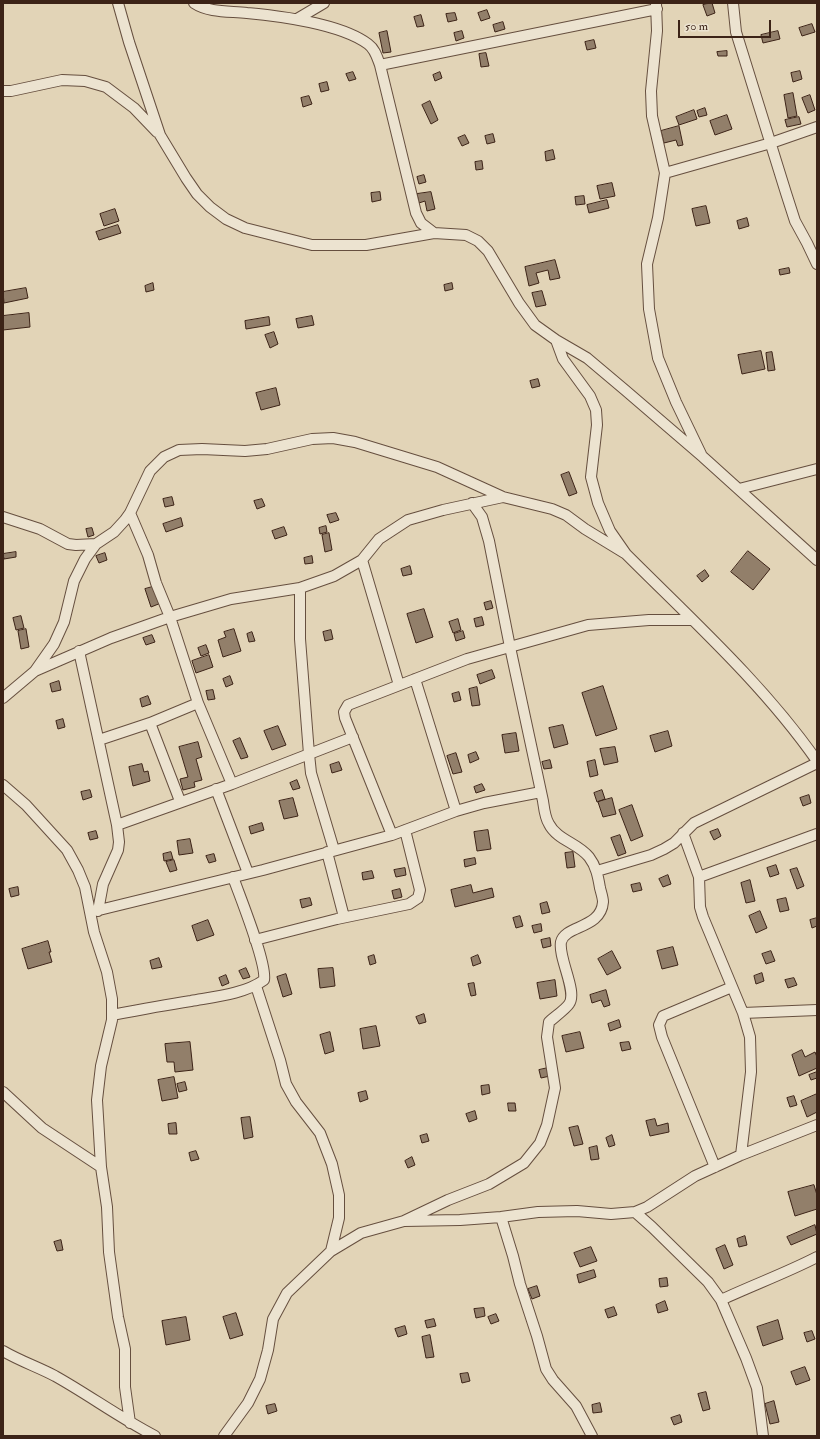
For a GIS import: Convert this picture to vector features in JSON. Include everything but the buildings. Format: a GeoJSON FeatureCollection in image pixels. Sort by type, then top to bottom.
{"type":"FeatureCollection","features":[{"type":"Feature","properties":{"kind":"street"},"geometry":{"type":"LineString","coordinates":[[118,3],[129,42],[160,135],[186,178],[210,207],[226,219],[245,228],[312,245],[333,246],[366,244],[434,233],[466,236],[478,241],[488,252],[519,303],[535,325],[556,340],[587,358],[703,457],[817,560]]}},
{"type":"Feature","properties":{"kind":"street"},"geometry":{"type":"LineString","coordinates":[[194,3],[200,7],[212,10],[250,13],[297,20],[338,30],[355,36],[368,44],[373,49],[380,64],[416,213],[421,223],[434,233]]}},
{"type":"Feature","properties":{"kind":"street"},"geometry":{"type":"LineString","coordinates":[[297,20],[324,3]]}},
{"type":"Feature","properties":{"kind":"street"},"geometry":{"type":"LineString","coordinates":[[733,3],[736,32],[795,221],[812,241],[817,264]]}},
{"type":"Feature","properties":{"kind":"street"},"geometry":{"type":"LineString","coordinates":[[380,64],[656,6],[656,30],[651,91],[652,116],[656,141],[665,173],[658,218],[647,264],[649,309],[658,358],[676,402],[703,457]]}},
{"type":"Feature","properties":{"kind":"street"},"geometry":{"type":"LineString","coordinates":[[3,91],[11,91],[62,80],[85,81],[106,87],[134,108],[160,135]]}},
{"type":"Feature","properties":{"kind":"street"},"geometry":{"type":"LineString","coordinates":[[665,173],[771,143],[817,127]]}},
{"type":"Feature","properties":{"kind":"street"},"geometry":{"type":"LineString","coordinates":[[556,340],[563,359],[590,396],[596,410],[597,425],[591,476],[598,503],[610,531],[626,554],[768,697],[796,731],[817,762],[694,824],[674,843],[664,849],[651,855],[597,871]]}},
{"type":"Feature","properties":{"kind":"street"},"geometry":{"type":"LineString","coordinates":[[3,698],[35,671],[54,644],[64,622],[74,580],[85,559],[96,544],[114,532],[130,513],[150,471],[164,456],[179,450],[202,449],[245,451],[267,449],[312,439],[333,438],[355,442],[437,467],[502,496],[552,509],[566,516],[626,554]]}},
{"type":"Feature","properties":{"kind":"street"},"geometry":{"type":"LineString","coordinates":[[738,489],[817,469]]}},
{"type":"Feature","properties":{"kind":"street"},"geometry":{"type":"LineString","coordinates":[[35,671],[111,638],[170,618],[231,599],[300,588],[334,576],[362,560],[379,539],[408,520],[502,496]]}},
{"type":"Feature","properties":{"kind":"street"},"geometry":{"type":"LineString","coordinates":[[224,1436],[248,1403],[260,1379],[268,1350],[274,1319],[287,1293],[331,1251],[361,1232],[404,1221],[448,1200],[489,1184],[524,1163],[540,1143],[547,1125],[555,1088],[548,1037],[549,1022],[569,1004],[572,996],[561,941],[566,934],[589,924],[600,913],[603,902],[597,871],[587,855],[558,835],[549,825],[510,647],[489,541],[482,517],[472,503]]}},
{"type":"Feature","properties":{"kind":"street"},"geometry":{"type":"LineString","coordinates":[[130,513],[148,555],[156,583],[170,618],[198,703],[232,784]]}},
{"type":"Feature","properties":{"kind":"street"},"geometry":{"type":"LineString","coordinates":[[3,517],[40,529],[68,544],[96,544]]}},
{"type":"Feature","properties":{"kind":"street"},"geometry":{"type":"LineString","coordinates":[[362,560],[399,685]]}},
{"type":"Feature","properties":{"kind":"street"},"geometry":{"type":"LineString","coordinates":[[300,588],[300,639],[309,754],[344,917]]}},
{"type":"Feature","properties":{"kind":"street"},"geometry":{"type":"LineString","coordinates":[[392,835],[345,718],[344,712],[348,705],[468,659],[588,626],[649,620],[692,620]]}},
{"type":"Feature","properties":{"kind":"street"},"geometry":{"type":"LineString","coordinates":[[79,651],[117,825],[119,842],[118,850],[103,884],[94,912],[94,932],[107,972],[112,999],[112,1015],[97,1100],[101,1167],[107,1207],[110,1259],[118,1317],[125,1350],[125,1387],[130,1423]]}},
{"type":"Feature","properties":{"kind":"street"},"geometry":{"type":"LineString","coordinates":[[416,679],[456,811]]}},
{"type":"Feature","properties":{"kind":"street"},"geometry":{"type":"LineString","coordinates":[[99,740],[198,703]]}},
{"type":"Feature","properties":{"kind":"street"},"geometry":{"type":"LineString","coordinates":[[150,722],[180,801]]}},
{"type":"Feature","properties":{"kind":"street"},"geometry":{"type":"LineString","coordinates":[[117,825],[180,801],[232,784],[353,737]]}},
{"type":"Feature","properties":{"kind":"street"},"geometry":{"type":"LineString","coordinates":[[3,786],[26,805],[66,850],[78,870],[94,912]]}},
{"type":"Feature","properties":{"kind":"street"},"geometry":{"type":"LineString","coordinates":[[216,789],[248,873]]}},
{"type":"Feature","properties":{"kind":"street"},"geometry":{"type":"LineString","coordinates":[[94,912],[392,835],[456,811],[484,803],[541,792]]}},
{"type":"Feature","properties":{"kind":"street"},"geometry":{"type":"LineString","coordinates":[[255,940],[344,917],[409,904],[418,898],[420,890],[405,830]]}},
{"type":"Feature","properties":{"kind":"street"},"geometry":{"type":"LineString","coordinates":[[683,833],[699,877],[700,907],[703,917],[743,1012],[750,1037],[751,1072],[741,1155]]}},
{"type":"Feature","properties":{"kind":"street"},"geometry":{"type":"LineString","coordinates":[[699,877],[817,834]]}},
{"type":"Feature","properties":{"kind":"street"},"geometry":{"type":"LineString","coordinates":[[112,1015],[210,997],[256,986],[264,980],[265,974],[255,940],[233,877]]}},
{"type":"Feature","properties":{"kind":"street"},"geometry":{"type":"LineString","coordinates":[[256,986],[280,1060],[286,1084],[296,1102],[320,1133],[332,1164],[339,1195],[339,1218],[331,1251]]}},
{"type":"Feature","properties":{"kind":"street"},"geometry":{"type":"LineString","coordinates":[[715,1167],[662,1037],[659,1025],[663,1016],[732,987]]}},
{"type":"Feature","properties":{"kind":"street"},"geometry":{"type":"LineString","coordinates":[[743,1012],[817,1010]]}},
{"type":"Feature","properties":{"kind":"street"},"geometry":{"type":"LineString","coordinates":[[3,1092],[42,1128],[101,1167]]}},
{"type":"Feature","properties":{"kind":"street"},"geometry":{"type":"LineString","coordinates":[[404,1221],[460,1220],[538,1212],[577,1211],[611,1214],[635,1212],[647,1207],[695,1176],[741,1155],[817,1125]]}},
{"type":"Feature","properties":{"kind":"street"},"geometry":{"type":"LineString","coordinates":[[635,1212],[708,1282],[721,1300],[744,1351],[757,1388],[763,1436]]}},
{"type":"Feature","properties":{"kind":"street"},"geometry":{"type":"LineString","coordinates":[[501,1217],[520,1284],[538,1336],[546,1369],[552,1380],[576,1406],[592,1436]]}},
{"type":"Feature","properties":{"kind":"street"},"geometry":{"type":"LineString","coordinates":[[721,1300],[817,1257]]}},
{"type":"Feature","properties":{"kind":"street"},"geometry":{"type":"LineString","coordinates":[[3,1351],[17,1360],[54,1375],[130,1423],[154,1436]]}}]}
